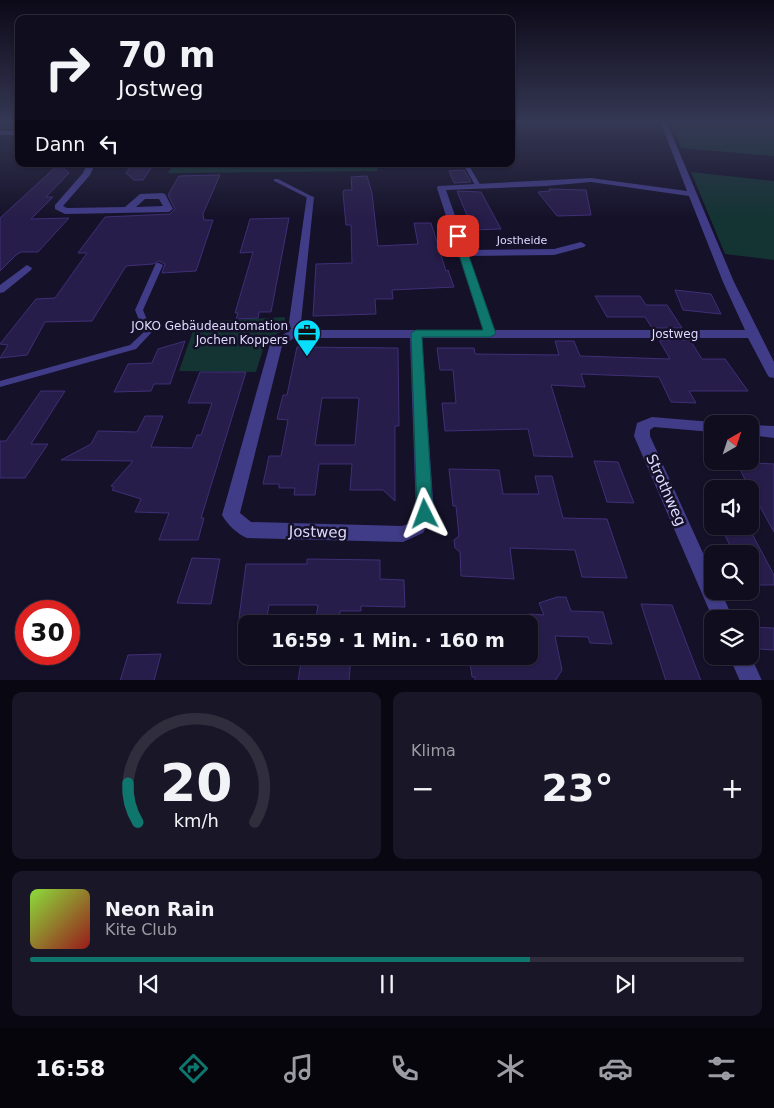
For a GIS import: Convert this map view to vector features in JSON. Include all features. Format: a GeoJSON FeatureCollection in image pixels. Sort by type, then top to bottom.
{"type":"FeatureCollection","features":[{"type":"Feature","properties":{"kind":"street"},"geometry":{"type":"LineString","coordinates":[[677,155],[717,258],[774,374]]}},
{"type":"Feature","properties":{"kind":"street"},"geometry":{"type":"LineString","coordinates":[[88,167],[87,173],[58,207],[65,211],[127,210]]}},
{"type":"Feature","properties":{"kind":"street"},"geometry":{"type":"LineString","coordinates":[[490,334],[441,188],[546,184],[591,180],[692,194]]}},
{"type":"Feature","properties":{"kind":"street"},"geometry":{"type":"LineString","coordinates":[[298,330],[295,322],[310,197]]}},
{"type":"Feature","properties":{"kind":"street","name":"Jostheide"},"geometry":{"type":"LineString","coordinates":[[463,253],[554,252],[581,245]]}},
{"type":"Feature","properties":{"kind":"street"},"geometry":{"type":"LineString","coordinates":[[0,290],[27,268]]}},
{"type":"Feature","properties":{"kind":"street","name":"Jostweg"},"geometry":{"type":"LineString","coordinates":[[416,333],[425,514],[417,528],[404,534],[247,530],[230,515],[276,344],[298,330],[316,334],[416,333],[754,334]]}},
{"type":"Feature","properties":{"kind":"street","name":"Strothweg"},"geometry":{"type":"LineString","coordinates":[[704,426],[652,422],[642,426],[642,436],[720,610]]}},
{"type":"Feature","properties":{"kind":"street"},"geometry":{"type":"LineString","coordinates":[[759,431],[774,432]]}},
{"type":"Feature","properties":{"kind":"street"},"geometry":{"type":"LineString","coordinates":[[744,665],[751,680]]}},
{"type":"Feature","properties":{"kind":"lane"},"geometry":{"type":"LineString","coordinates":[[468,167],[478,186]]}},
{"type":"Feature","properties":{"kind":"lane"},"geometry":{"type":"LineString","coordinates":[[276,180],[310,197]]}},
{"type":"Feature","properties":{"kind":"lane"},"geometry":{"type":"LineString","coordinates":[[0,384],[133,347],[148,332],[139,310],[159,265]]}},
{"type":"Feature","properties":{"kind":"green space"},"geometry":{"type":"Polygon","coordinates":[[[172,167],[377,167],[378,171],[168,173],[172,167]]]}},
{"type":"Feature","properties":{"kind":"green space"},"geometry":{"type":"Polygon","coordinates":[[[691,172],[774,181],[774,260],[725,254],[691,172]]]}},
{"type":"Feature","properties":{"kind":"green space"},"geometry":{"type":"Polygon","coordinates":[[[285,317],[284,330],[266,340],[256,372],[179,371],[196,322],[285,317]]]}},
{"type":"Feature","properties":{"kind":"building"},"geometry":{"type":"Polygon","coordinates":[[[56,167],[62,167],[69,173],[46,197],[53,197],[31,219],[69,218],[38,252],[21,252],[0,271],[0,218],[56,167]]]}},
{"type":"Feature","properties":{"kind":"building"},"geometry":{"type":"Polygon","coordinates":[[[131,167],[152,167],[143,180],[134,180],[126,173],[131,167]]]}},
{"type":"Feature","properties":{"kind":"building"},"geometry":{"type":"Polygon","coordinates":[[[464,170],[471,182],[454,183],[449,171],[464,170]]]}},
{"type":"Feature","properties":{"kind":"building"},"geometry":{"type":"Polygon","coordinates":[[[220,175],[203,214],[204,220],[213,220],[196,271],[162,273],[165,264],[159,261],[153,264],[126,266],[92,321],[45,322],[27,355],[0,358],[8,345],[0,344],[36,299],[55,298],[87,253],[78,253],[105,217],[170,214],[175,209],[168,195],[179,176],[220,175]]]}},
{"type":"Feature","properties":{"kind":"building"},"geometry":{"type":"Polygon","coordinates":[[[367,176],[372,193],[378,246],[418,244],[414,223],[431,223],[446,271],[448,270],[454,287],[392,290],[393,299],[375,299],[376,314],[313,316],[316,264],[352,263],[351,225],[346,225],[343,193],[344,190],[352,190],[351,177],[367,176]]]}},
{"type":"Feature","properties":{"kind":"building"},"geometry":{"type":"Polygon","coordinates":[[[549,189],[586,190],[591,215],[557,216],[538,192],[550,191],[549,189]]]}},
{"type":"Feature","properties":{"kind":"building"},"geometry":{"type":"Polygon","coordinates":[[[457,191],[481,192],[501,229],[473,230],[457,191]]]}},
{"type":"Feature","properties":{"kind":"building"},"geometry":{"type":"Polygon","coordinates":[[[289,218],[271,312],[259,312],[258,318],[236,319],[238,313],[235,313],[253,252],[240,253],[250,219],[289,218]]]}},
{"type":"Feature","properties":{"kind":"building"},"geometry":{"type":"Polygon","coordinates":[[[675,290],[711,294],[721,314],[683,310],[675,290]]]}},
{"type":"Feature","properties":{"kind":"building"},"geometry":{"type":"Polygon","coordinates":[[[595,296],[640,296],[646,305],[667,305],[682,328],[652,328],[645,317],[607,317],[595,296]]]}},
{"type":"Feature","properties":{"kind":"building"},"geometry":{"type":"Polygon","coordinates":[[[659,340],[690,340],[702,359],[725,359],[748,391],[689,391],[696,403],[671,402],[659,377],[581,374],[585,387],[551,385],[573,457],[534,456],[528,429],[445,431],[442,403],[456,403],[453,370],[440,370],[437,348],[474,348],[475,354],[559,355],[555,341],[574,341],[580,356],[670,359],[659,340]]]}},
{"type":"Feature","properties":{"kind":"building"},"geometry":{"type":"Polygon","coordinates":[[[185,341],[170,384],[154,384],[151,391],[114,392],[128,364],[152,363],[158,349],[185,341]]]}},
{"type":"Feature","properties":{"kind":"building"},"geometry":{"type":"Polygon","coordinates":[[[297,347],[398,348],[399,426],[395,426],[395,501],[383,490],[350,490],[352,464],[319,464],[315,495],[294,495],[295,488],[279,488],[279,484],[263,484],[269,456],[281,456],[288,420],[277,419],[283,395],[287,395],[297,347]],[[322,398],[315,445],[355,445],[359,398],[322,398]]]}},
{"type":"Feature","properties":{"kind":"building"},"geometry":{"type":"Polygon","coordinates":[[[200,372],[246,372],[201,518],[204,518],[198,540],[159,540],[169,513],[135,512],[141,499],[112,490],[114,487],[111,486],[133,461],[61,460],[91,444],[98,431],[137,432],[145,416],[163,416],[151,447],[192,448],[197,435],[201,435],[212,403],[188,403],[200,372]]]}},
{"type":"Feature","properties":{"kind":"building"},"geometry":{"type":"Polygon","coordinates":[[[41,391],[65,391],[31,444],[48,444],[25,478],[0,478],[0,441],[6,441],[41,391]]]}},
{"type":"Feature","properties":{"kind":"building"},"geometry":{"type":"Polygon","coordinates":[[[594,461],[618,462],[634,503],[607,502],[594,461]]]}},
{"type":"Feature","properties":{"kind":"building"},"geometry":{"type":"Polygon","coordinates":[[[759,463],[774,464],[774,532],[759,505],[759,480],[745,480],[740,470],[759,470],[759,463]]]}},
{"type":"Feature","properties":{"kind":"building"},"geometry":{"type":"Polygon","coordinates":[[[449,469],[499,470],[503,494],[539,494],[535,476],[552,476],[563,518],[607,519],[627,578],[582,577],[575,550],[510,548],[514,579],[461,576],[460,552],[455,548],[454,540],[459,536],[456,506],[453,506],[449,469]]]}},
{"type":"Feature","properties":{"kind":"building"},"geometry":{"type":"Polygon","coordinates":[[[725,535],[753,535],[758,545],[730,545],[725,535]]]}},
{"type":"Feature","properties":{"kind":"building"},"geometry":{"type":"Polygon","coordinates":[[[759,547],[774,575],[774,585],[759,585],[759,547]]]}},
{"type":"Feature","properties":{"kind":"building"},"geometry":{"type":"Polygon","coordinates":[[[192,558],[220,559],[211,604],[177,603],[192,558]]]}},
{"type":"Feature","properties":{"kind":"building"},"geometry":{"type":"Polygon","coordinates":[[[307,559],[380,560],[380,579],[404,580],[405,607],[361,606],[361,611],[340,611],[340,615],[316,615],[318,605],[269,605],[267,615],[239,615],[246,564],[307,564],[307,559]]]}},
{"type":"Feature","properties":{"kind":"building"},"geometry":{"type":"Polygon","coordinates":[[[557,597],[566,597],[571,611],[603,612],[612,644],[590,643],[588,637],[555,636],[562,670],[556,680],[475,680],[475,677],[472,677],[470,665],[538,665],[538,615],[529,614],[544,615],[539,603],[557,597]]]}},
{"type":"Feature","properties":{"kind":"building"},"geometry":{"type":"Polygon","coordinates":[[[641,604],[672,605],[701,680],[666,680],[641,604]]]}},
{"type":"Feature","properties":{"kind":"building"},"geometry":{"type":"Polygon","coordinates":[[[759,627],[774,628],[774,650],[760,649],[759,627]]]}},
{"type":"Feature","properties":{"kind":"building"},"geometry":{"type":"Polygon","coordinates":[[[161,654],[154,680],[120,680],[128,655],[161,654]]]}},
{"type":"Feature","properties":{"kind":"building"},"geometry":{"type":"Polygon","coordinates":[[[301,665],[350,665],[349,680],[298,680],[301,665]]]}},
{"type":"Feature","properties":{"kind":"place","name":"JOKO Gebäudeautomation Jochen Koppers"},"geometry":{"type":"Point","coordinates":[307,357]}},
{"type":"Feature","properties":{"kind":"route"},"geometry":{"type":"LineString","coordinates":[[425,514],[416,333],[490,334],[458,236]]}}]}
